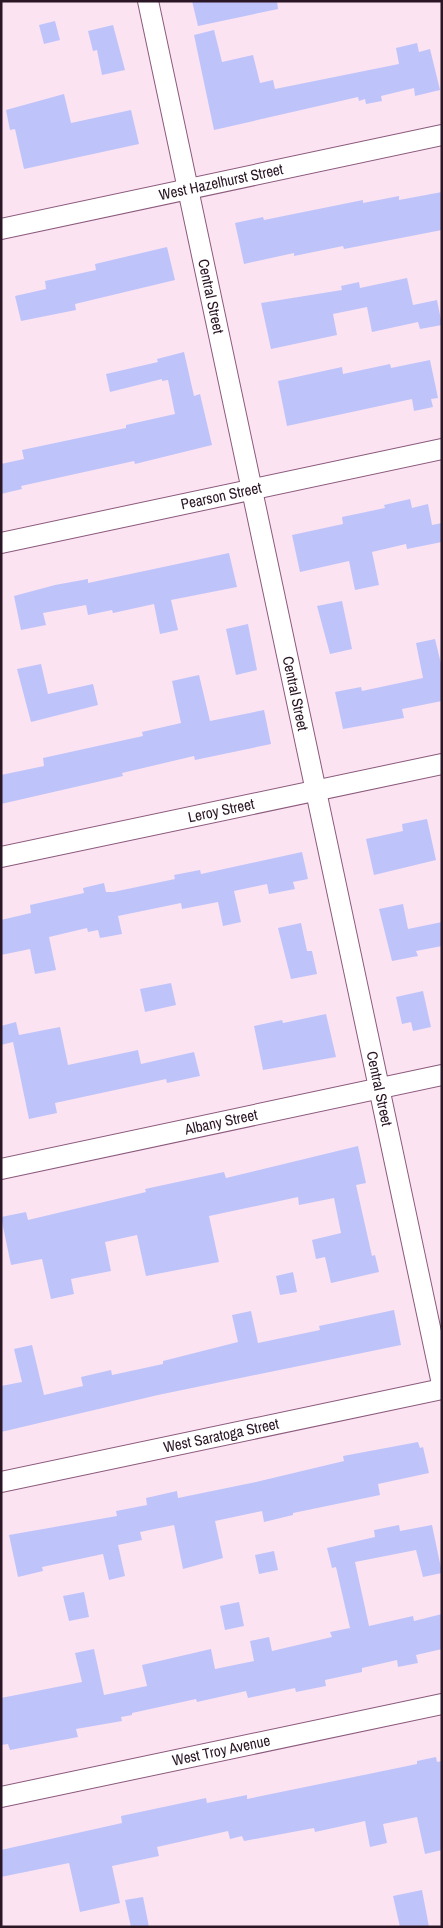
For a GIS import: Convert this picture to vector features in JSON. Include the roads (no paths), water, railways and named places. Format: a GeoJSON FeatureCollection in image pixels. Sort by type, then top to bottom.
{"type":"FeatureCollection","features":[{"type":"Feature","properties":{"kind":"street","name":"Central Street"},"geometry":{"type":"LineString","coordinates":[[148,1],[442,1384]]}},
{"type":"Feature","properties":{"kind":"street","name":"West Hazelhurst Street"},"geometry":{"type":"LineString","coordinates":[[1,229],[442,135]]}},
{"type":"Feature","properties":{"kind":"street","name":"Pearson Street"},"geometry":{"type":"LineString","coordinates":[[1,543],[442,449]]}},
{"type":"Feature","properties":{"kind":"street","name":"Leroy Street"},"geometry":{"type":"LineString","coordinates":[[1,857],[442,764]]}},
{"type":"Feature","properties":{"kind":"street","name":"Albany Street"},"geometry":{"type":"LineString","coordinates":[[1,1169],[442,1075]]}},
{"type":"Feature","properties":{"kind":"street","name":"West Saratoga Street"},"geometry":{"type":"LineString","coordinates":[[1,1482],[442,1390]]}},
{"type":"Feature","properties":{"kind":"street","name":"West Troy Avenue"},"geometry":{"type":"LineString","coordinates":[[1,1797],[442,1704]]}}]}
